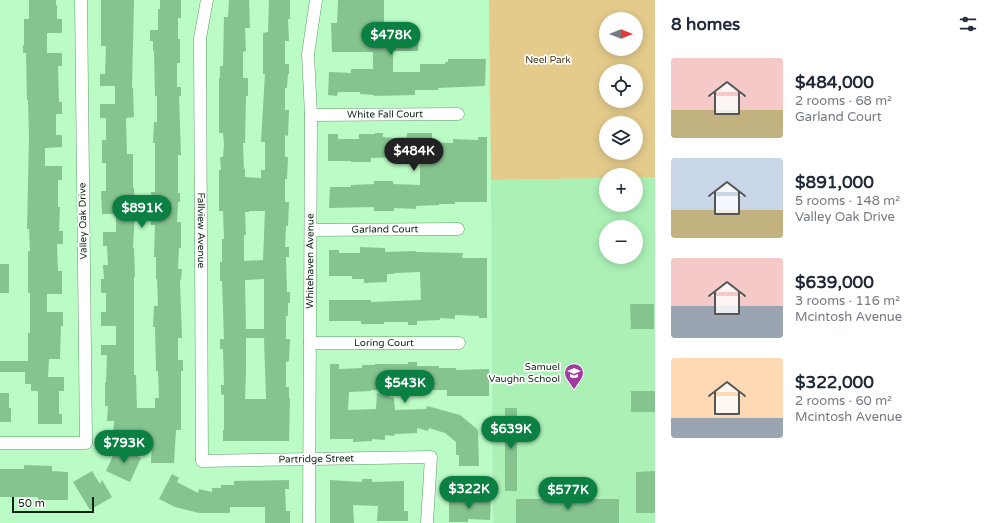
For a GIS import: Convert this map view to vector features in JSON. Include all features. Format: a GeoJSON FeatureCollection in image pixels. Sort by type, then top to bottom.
{"type":"FeatureCollection","features":[{"type":"Feature","properties":{"kind":"street","name":"Valley Oak Drive"},"geometry":{"type":"LineString","coordinates":[[0,443],[86,443],[81,0]]}},
{"type":"Feature","properties":{"kind":"street","name":"Fallview Avenue"},"geometry":{"type":"LineString","coordinates":[[202,461],[200,38],[207,0]]}},
{"type":"Feature","properties":{"kind":"street","name":"Whitehaven Avenue"},"geometry":{"type":"LineString","coordinates":[[309,523],[311,115],[308,54],[316,0]]}},
{"type":"Feature","properties":{"kind":"street","name":"White Fall Court"},"geometry":{"type":"LineString","coordinates":[[311,115],[458,114]]}},
{"type":"Feature","properties":{"kind":"street","name":"Garland Court"},"geometry":{"type":"LineString","coordinates":[[311,230],[458,229]]}},
{"type":"Feature","properties":{"kind":"street","name":"Loring Court"},"geometry":{"type":"LineString","coordinates":[[310,343],[458,343]]}},
{"type":"Feature","properties":{"kind":"street","name":"Partridge Street"},"geometry":{"type":"LineString","coordinates":[[202,461],[431,457],[427,523]]}},
{"type":"Feature","properties":{"kind":"shaded area","name":"Samuel Vaughn School"},"geometry":{"type":"Polygon","coordinates":[[[643,177],[655,177],[655,523],[493,523],[491,180],[599,178],[599,212],[643,212],[643,177]]]}},
{"type":"Feature","properties":{"kind":"green space","name":"Neel Park"},"geometry":{"type":"Polygon","coordinates":[[[489,0],[655,0],[655,177],[643,177],[643,168],[599,168],[599,178],[491,180],[489,0]]]}},
{"type":"Feature","properties":{"kind":"building"},"geometry":{"type":"Polygon","coordinates":[[[29,0],[56,0],[57,19],[62,19],[62,33],[47,33],[47,53],[62,53],[62,66],[58,66],[59,102],[62,102],[62,114],[56,114],[56,135],[62,135],[62,147],[45,148],[45,166],[62,166],[62,180],[58,180],[58,207],[60,207],[59,231],[63,231],[63,244],[57,244],[58,271],[62,271],[62,294],[47,294],[47,312],[63,312],[60,359],[49,359],[48,377],[64,377],[64,391],[59,391],[59,414],[62,414],[62,424],[38,424],[38,391],[31,391],[31,384],[25,384],[25,372],[0,372],[0,361],[28,361],[28,333],[30,333],[28,251],[30,251],[29,229],[27,229],[29,136],[26,53],[23,53],[23,45],[24,19],[29,19],[29,0]]]}},
{"type":"Feature","properties":{"kind":"building"},"geometry":{"type":"Polygon","coordinates":[[[101,0],[134,0],[132,88],[134,117],[126,118],[127,154],[133,154],[135,213],[133,248],[135,277],[134,375],[136,375],[137,408],[155,408],[155,398],[159,398],[158,371],[156,371],[155,327],[153,327],[154,306],[158,306],[156,257],[154,257],[155,225],[151,225],[151,192],[155,192],[155,143],[153,143],[154,122],[157,122],[157,96],[155,96],[154,51],[153,41],[150,41],[150,30],[158,30],[158,9],[160,9],[160,0],[181,0],[181,18],[178,18],[180,63],[177,63],[177,87],[181,87],[181,96],[179,96],[181,155],[178,155],[178,193],[180,193],[180,202],[178,202],[177,222],[181,222],[181,248],[179,248],[178,269],[182,269],[180,280],[182,338],[178,338],[178,360],[183,360],[183,371],[181,371],[181,430],[176,430],[174,463],[151,463],[152,437],[113,436],[114,421],[107,421],[108,406],[105,406],[105,383],[107,355],[101,355],[101,345],[116,345],[116,326],[101,326],[101,312],[106,312],[106,293],[101,293],[101,279],[104,279],[103,265],[108,265],[107,246],[103,246],[103,232],[116,232],[116,214],[102,214],[101,191],[106,191],[106,163],[102,163],[102,140],[106,140],[106,118],[100,118],[100,104],[115,104],[115,86],[100,86],[100,74],[105,74],[106,46],[101,46],[101,0]]]}},
{"type":"Feature","properties":{"kind":"building"},"geometry":{"type":"Polygon","coordinates":[[[229,0],[249,0],[250,28],[245,28],[246,51],[243,52],[243,78],[248,78],[245,143],[243,143],[244,169],[245,177],[261,178],[261,170],[265,170],[265,142],[261,142],[265,74],[263,74],[263,33],[268,32],[269,0],[290,0],[290,19],[288,19],[289,41],[285,41],[285,64],[289,64],[287,88],[285,88],[285,110],[289,110],[288,136],[285,135],[285,157],[288,157],[287,179],[285,179],[285,202],[289,202],[285,247],[289,247],[289,257],[286,257],[287,292],[290,292],[288,316],[286,316],[286,339],[290,339],[289,361],[286,362],[286,387],[289,387],[290,398],[289,441],[223,441],[224,395],[221,394],[221,385],[224,385],[223,349],[220,349],[220,339],[224,339],[220,262],[222,262],[222,239],[224,239],[223,211],[219,211],[219,170],[221,170],[220,157],[223,157],[224,145],[223,133],[219,133],[219,78],[220,66],[223,66],[224,17],[228,17],[229,0]],[[265,211],[245,212],[246,235],[244,235],[244,261],[263,260],[265,211]],[[264,279],[245,280],[246,329],[264,329],[264,279]],[[246,338],[245,399],[266,399],[264,338],[246,338]]]}},
{"type":"Feature","properties":{"kind":"building"},"geometry":{"type":"Polygon","coordinates":[[[338,0],[384,0],[384,26],[400,26],[400,22],[412,23],[412,28],[419,28],[418,51],[393,51],[393,72],[420,72],[420,64],[445,64],[445,62],[448,62],[448,59],[486,59],[485,86],[438,88],[438,90],[415,90],[415,95],[374,96],[360,94],[360,92],[338,92],[337,96],[328,95],[329,72],[351,73],[351,69],[373,69],[373,52],[332,52],[331,23],[337,23],[338,0]]]}},
{"type":"Feature","properties":{"kind":"building"},"geometry":{"type":"Polygon","coordinates":[[[383,133],[383,137],[393,138],[407,137],[407,133],[432,133],[432,142],[453,143],[453,139],[478,140],[478,137],[487,137],[487,202],[455,202],[455,204],[416,206],[416,209],[394,208],[394,211],[374,211],[374,207],[329,208],[330,187],[351,187],[351,185],[374,184],[374,181],[393,181],[393,184],[420,185],[420,160],[396,159],[397,157],[371,158],[371,162],[328,161],[328,134],[338,134],[338,139],[359,139],[359,134],[383,133]]]}},
{"type":"Feature","properties":{"kind":"building"},"geometry":{"type":"Polygon","coordinates":[[[360,247],[385,248],[385,252],[416,251],[463,253],[462,258],[487,258],[487,318],[479,318],[479,316],[455,315],[455,319],[440,318],[440,320],[417,321],[417,325],[408,325],[408,322],[361,324],[361,321],[329,321],[329,300],[371,300],[371,302],[421,300],[420,272],[387,274],[387,282],[364,283],[364,279],[352,279],[352,276],[329,276],[329,250],[339,250],[339,253],[360,253],[360,247]]]}},
{"type":"Feature","properties":{"kind":"building"},"geometry":{"type":"Polygon","coordinates":[[[0,264],[9,264],[9,293],[0,293],[0,264]]]}},
{"type":"Feature","properties":{"kind":"building"},"geometry":{"type":"Polygon","coordinates":[[[630,304],[654,304],[654,329],[631,329],[630,304]]]}},
{"type":"Feature","properties":{"kind":"building"},"geometry":{"type":"Polygon","coordinates":[[[408,362],[417,362],[417,366],[439,366],[439,368],[456,368],[456,370],[489,369],[489,396],[447,396],[447,390],[371,390],[349,392],[348,410],[376,409],[377,393],[394,398],[395,410],[426,409],[427,406],[460,415],[478,431],[479,466],[459,466],[459,455],[456,455],[456,442],[445,433],[429,428],[428,431],[417,428],[417,433],[395,434],[394,436],[385,435],[385,440],[372,439],[372,441],[353,442],[353,439],[330,439],[330,364],[339,364],[339,369],[362,368],[362,365],[375,364],[408,364],[408,362]]]}},
{"type":"Feature","properties":{"kind":"building"},"geometry":{"type":"Polygon","coordinates":[[[631,391],[655,391],[655,412],[631,412],[631,391]]]}},
{"type":"Feature","properties":{"kind":"building"},"geometry":{"type":"Polygon","coordinates":[[[0,393],[9,393],[11,422],[0,422],[0,393]]]}},
{"type":"Feature","properties":{"kind":"building"},"geometry":{"type":"Polygon","coordinates":[[[505,408],[517,408],[517,491],[505,491],[505,408]]]}},
{"type":"Feature","properties":{"kind":"building"},"geometry":{"type":"Polygon","coordinates":[[[117,447],[141,458],[130,482],[106,471],[117,447]]]}},
{"type":"Feature","properties":{"kind":"building"},"geometry":{"type":"Polygon","coordinates":[[[24,465],[52,466],[52,471],[68,472],[68,500],[38,500],[38,497],[0,497],[0,469],[24,469],[24,465]]]}},
{"type":"Feature","properties":{"kind":"building"},"geometry":{"type":"Polygon","coordinates":[[[92,471],[100,484],[102,480],[112,497],[90,510],[73,482],[92,471]]]}},
{"type":"Feature","properties":{"kind":"building"},"geometry":{"type":"Polygon","coordinates":[[[655,471],[655,513],[636,513],[636,472],[655,471]]]}},
{"type":"Feature","properties":{"kind":"building"},"geometry":{"type":"Polygon","coordinates":[[[172,474],[179,478],[177,482],[198,493],[199,489],[212,492],[212,488],[221,488],[221,485],[234,485],[234,481],[289,480],[289,489],[285,489],[286,511],[290,511],[290,523],[265,523],[265,507],[230,507],[230,513],[199,513],[175,507],[159,499],[172,474]]]}},
{"type":"Feature","properties":{"kind":"building"},"geometry":{"type":"Polygon","coordinates":[[[362,479],[372,479],[372,482],[404,481],[404,511],[408,511],[408,521],[377,521],[378,506],[353,505],[354,523],[330,523],[330,480],[362,482],[362,479]]]}},
{"type":"Feature","properties":{"kind":"building"},"geometry":{"type":"Polygon","coordinates":[[[449,499],[491,499],[490,520],[468,519],[468,522],[449,522],[449,499]]]}},
{"type":"Feature","properties":{"kind":"building"},"geometry":{"type":"Polygon","coordinates":[[[516,499],[619,499],[619,523],[516,523],[516,499]]]}},
{"type":"Feature","properties":{"kind":"place","name":"Samuel Vaughn School"},"geometry":{"type":"Point","coordinates":[574,390]}}]}
